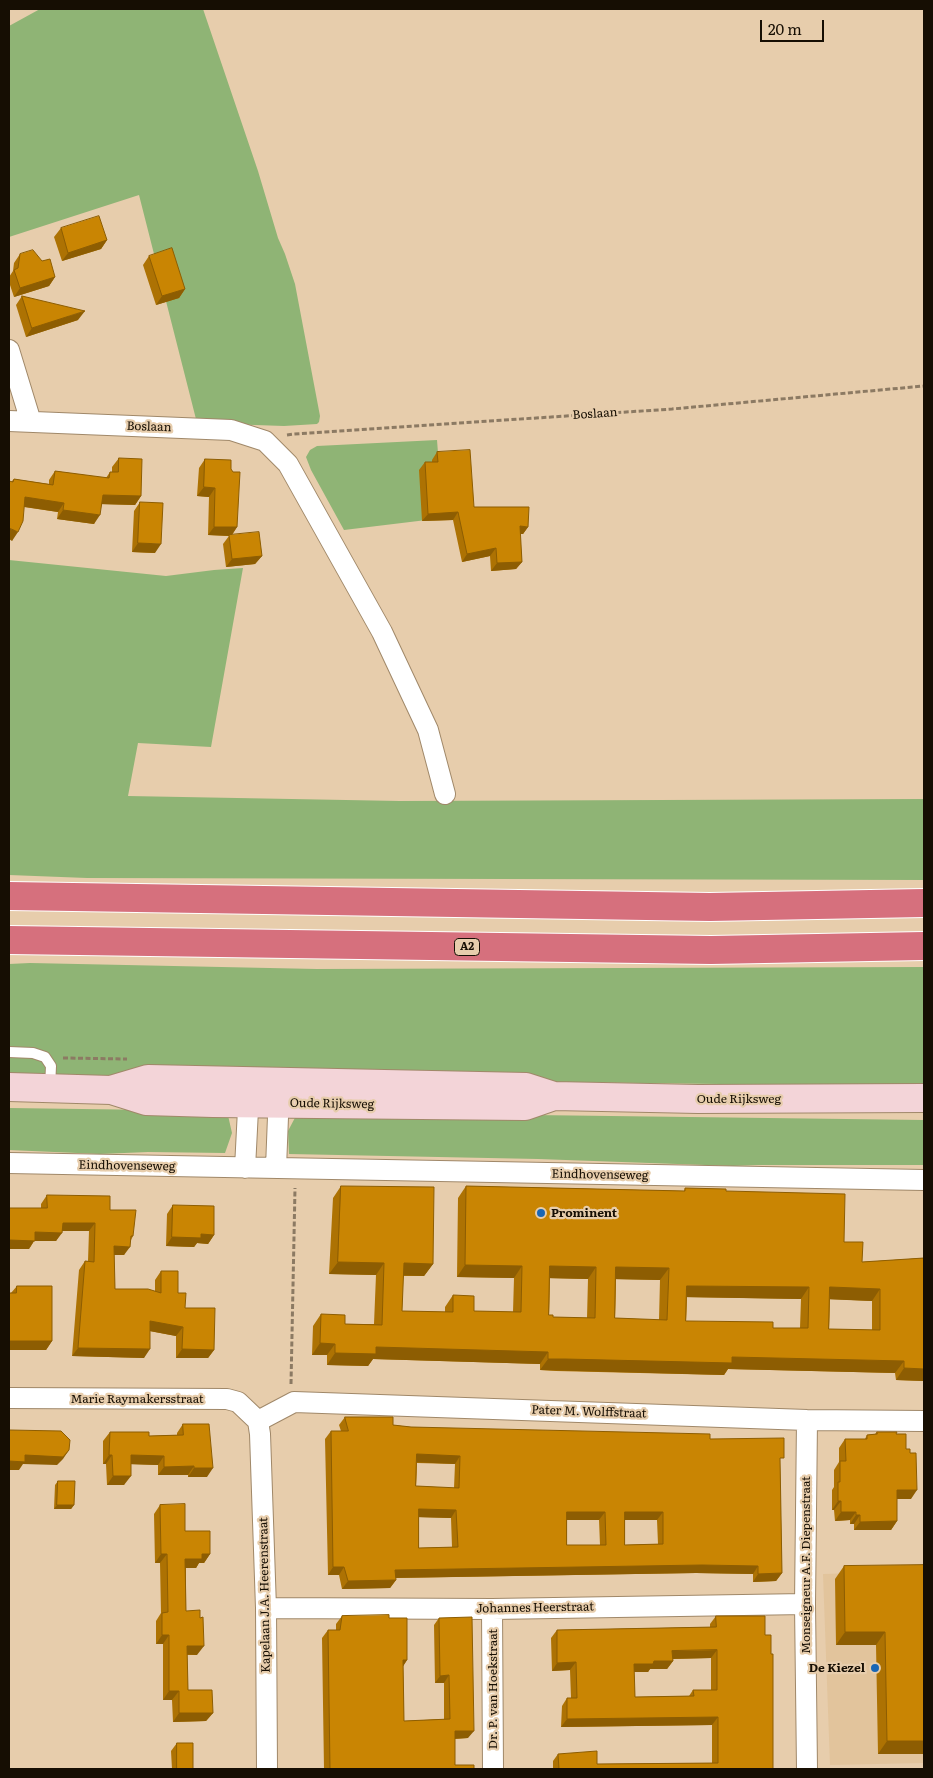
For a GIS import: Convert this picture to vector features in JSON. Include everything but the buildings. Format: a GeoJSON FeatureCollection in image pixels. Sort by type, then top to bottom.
{"type":"FeatureCollection","features":[{"type":"Feature","properties":{"kind":"highway"},"geometry":{"type":"LineString","coordinates":[[9,896],[710,907],[924,903]]}},
{"type":"Feature","properties":{"kind":"highway","name":"A2"},"geometry":{"type":"LineString","coordinates":[[9,940],[711,950],[924,946]]}},
{"type":"Feature","properties":{"kind":"main road","name":"Oude Rijksweg"},"geometry":{"type":"LineString","coordinates":[[9,1087],[111,1090],[148,1079],[249,1092],[279,1092],[525,1106],[554,1096],[698,1099],[924,1098]]}},
{"type":"Feature","properties":{"kind":"street"},"geometry":{"type":"LineString","coordinates":[[9,350],[31,422]]}},
{"type":"Feature","properties":{"kind":"street","name":"Boslaan"},"geometry":{"type":"LineString","coordinates":[[9,421],[231,430],[265,441],[288,464],[382,632],[428,730],[445,794]]}},
{"type":"Feature","properties":{"kind":"street"},"geometry":{"type":"LineString","coordinates":[[245,1168],[249,1092]]}},
{"type":"Feature","properties":{"kind":"street"},"geometry":{"type":"LineString","coordinates":[[279,1092],[286,1169]]}},
{"type":"Feature","properties":{"kind":"street","name":"Eindhovenseweg"},"geometry":{"type":"LineString","coordinates":[[9,1163],[924,1180]]}},
{"type":"Feature","properties":{"kind":"street","name":"Marie Raymakersstraat"},"geometry":{"type":"LineString","coordinates":[[9,1398],[228,1399],[238,1402],[258,1420]]}},
{"type":"Feature","properties":{"kind":"street","name":"Pater M. Wolffstraat"},"geometry":{"type":"LineString","coordinates":[[258,1420],[294,1402],[807,1420],[924,1421]]}},
{"type":"Feature","properties":{"kind":"street","name":"Kapelaan J.A. Heerenstraat"},"geometry":{"type":"LineString","coordinates":[[258,1420],[266,1608],[267,1769]]}},
{"type":"Feature","properties":{"kind":"street","name":"Monseigneur A.F. Diepenstraat"},"geometry":{"type":"LineString","coordinates":[[807,1420],[805,1604],[807,1769]]}},
{"type":"Feature","properties":{"kind":"street","name":"Johannes Heerstraat"},"geometry":{"type":"LineString","coordinates":[[266,1608],[492,1609],[805,1604]]}},
{"type":"Feature","properties":{"kind":"street","name":"Dr. P. van Hoekstraat"},"geometry":{"type":"LineString","coordinates":[[492,1609],[493,1769]]}},
{"type":"Feature","properties":{"kind":"lane"},"geometry":{"type":"LineString","coordinates":[[9,1052],[33,1053],[45,1056],[51,1066],[50,1088]]}},
{"type":"Feature","properties":{"kind":"path","name":"Boslaan"},"geometry":{"type":"LineString","coordinates":[[265,441],[294,434],[672,409],[924,386]]}},
{"type":"Feature","properties":{"kind":"path"},"geometry":{"type":"LineString","coordinates":[[286,1169],[290,1378],[294,1402]]}},
{"type":"Feature","properties":{"kind":"shaded area","name":"De Kiezel"},"geometry":{"type":"Polygon","coordinates":[[[924,1571],[924,1763],[830,1765],[823,1574],[924,1571]]]}},
{"type":"Feature","properties":{"kind":"green space"},"geometry":{"type":"Polygon","coordinates":[[[40,9],[203,9],[258,171],[278,238],[295,284],[320,416],[317,424],[284,426],[197,423],[139,195],[9,237],[9,26],[40,9]]]}},
{"type":"Feature","properties":{"kind":"green space"},"geometry":{"type":"Polygon","coordinates":[[[437,440],[443,518],[344,530],[311,470],[306,457],[310,450],[317,446],[437,440]]]}},
{"type":"Feature","properties":{"kind":"green space"},"geometry":{"type":"Polygon","coordinates":[[[9,560],[166,576],[243,568],[211,747],[138,743],[128,796],[400,801],[924,799],[924,880],[87,878],[9,875],[9,560]]]}},
{"type":"Feature","properties":{"kind":"green space"},"geometry":{"type":"Polygon","coordinates":[[[9,964],[317,969],[924,967],[924,1089],[719,1084],[9,1075],[9,964]]]}},
{"type":"Feature","properties":{"kind":"green space"},"geometry":{"type":"Polygon","coordinates":[[[9,1108],[227,1111],[232,1133],[225,1153],[148,1152],[100,1154],[9,1150],[9,1108]]]}},
{"type":"Feature","properties":{"kind":"green space"},"geometry":{"type":"Polygon","coordinates":[[[298,1112],[924,1120],[924,1165],[733,1166],[538,1159],[289,1154],[288,1131],[298,1112]]]}},
{"type":"Feature","properties":{"kind":"place","name":"Prominent"},"geometry":{"type":"Point","coordinates":[541,1213]}},
{"type":"Feature","properties":{"kind":"place","name":"De Kiezel"},"geometry":{"type":"Point","coordinates":[875,1668]}}]}
